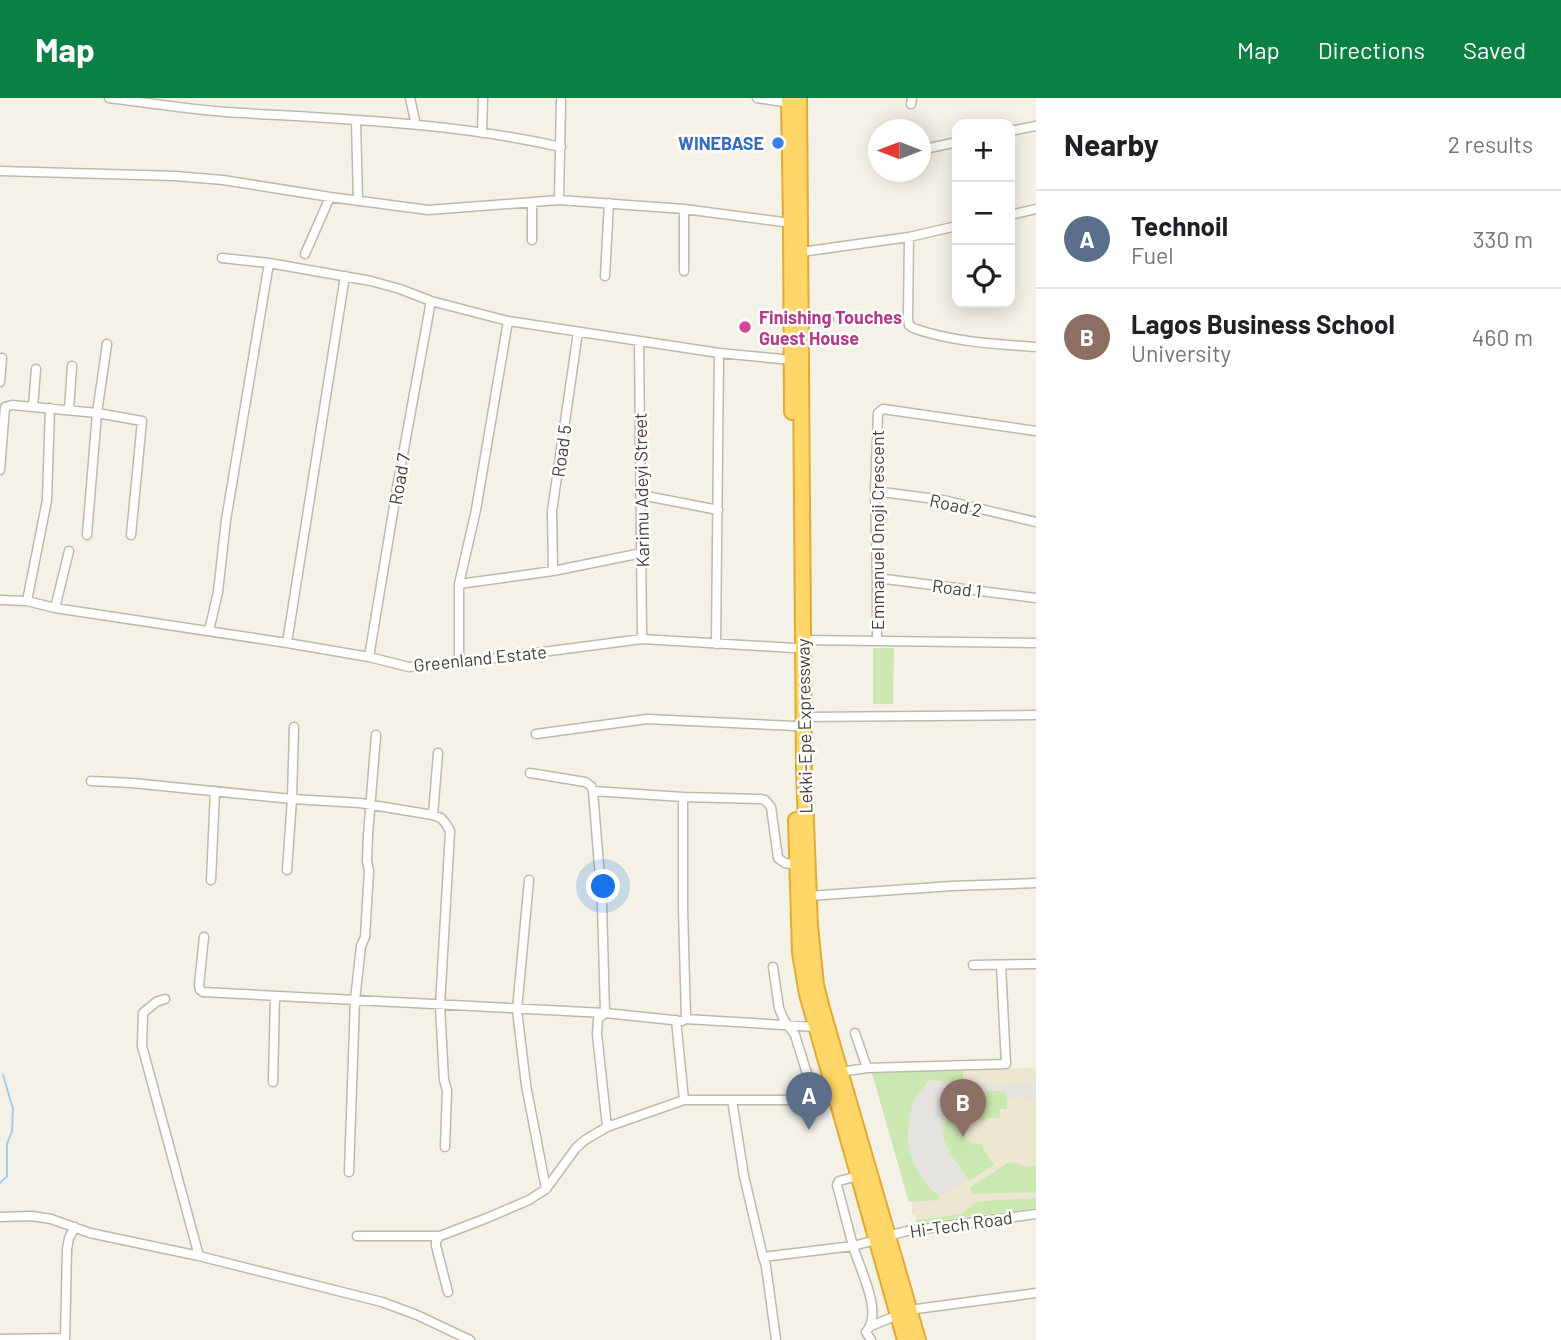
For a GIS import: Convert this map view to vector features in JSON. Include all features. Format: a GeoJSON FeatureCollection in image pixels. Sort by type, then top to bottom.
{"type":"FeatureCollection","features":[{"type":"Feature","properties":{"kind":"highway","name":"Lekki-Epe Expressway"},"geometry":{"type":"LineString","coordinates":[[792,100],[792,360],[798,552],[797,865],[800,953],[815,1027],[836,1100],[858,1175],[883,1240]]}},
{"type":"Feature","properties":{"kind":"highway","name":"Lekki-Epe Expressway"},"geometry":{"type":"LineString","coordinates":[[792,100],[801,252],[798,552]]}},
{"type":"Feature","properties":{"kind":"highway","name":"Lekki-Epe Expressway"},"geometry":{"type":"LineString","coordinates":[[799,721],[808,896],[816,985],[883,1240],[904,1312],[918,1340]]}},
{"type":"Feature","properties":{"kind":"highway","name":"Lekki-Epe Expressway"},"geometry":{"type":"LineString","coordinates":[[904,1312],[905,1340]]}},
{"type":"Feature","properties":{"kind":"street"},"geometry":{"type":"LineString","coordinates":[[109,98],[222,111],[416,125],[561,146]]}},
{"type":"Feature","properties":{"kind":"street"},"geometry":{"type":"LineString","coordinates":[[411,98],[416,125]]}},
{"type":"Feature","properties":{"kind":"street"},"geometry":{"type":"LineString","coordinates":[[482,133],[483,98]]}},
{"type":"Feature","properties":{"kind":"street"},"geometry":{"type":"LineString","coordinates":[[757,98],[792,100]]}},
{"type":"Feature","properties":{"kind":"street"},"geometry":{"type":"LineString","coordinates":[[559,200],[561,101]]}},
{"type":"Feature","properties":{"kind":"street"},"geometry":{"type":"LineString","coordinates":[[356,120],[358,201]]}},
{"type":"Feature","properties":{"kind":"street"},"geometry":{"type":"LineString","coordinates":[[1015,130],[1036,126]]}},
{"type":"Feature","properties":{"kind":"street"},"geometry":{"type":"LineString","coordinates":[[931,148],[952,143]]}},
{"type":"Feature","properties":{"kind":"street"},"geometry":{"type":"LineString","coordinates":[[0,171],[223,180],[428,210],[559,200],[684,209],[791,223]]}},
{"type":"Feature","properties":{"kind":"street"},"geometry":{"type":"LineString","coordinates":[[305,254],[330,197]]}},
{"type":"Feature","properties":{"kind":"street"},"geometry":{"type":"LineString","coordinates":[[531,240],[532,202]]}},
{"type":"Feature","properties":{"kind":"street"},"geometry":{"type":"LineString","coordinates":[[605,276],[609,203]]}},
{"type":"Feature","properties":{"kind":"street"},"geometry":{"type":"LineString","coordinates":[[684,209],[684,271]]}},
{"type":"Feature","properties":{"kind":"street"},"geometry":{"type":"LineString","coordinates":[[1015,214],[1036,209]]}},
{"type":"Feature","properties":{"kind":"street"},"geometry":{"type":"LineString","coordinates":[[801,252],[909,237],[952,227]]}},
{"type":"Feature","properties":{"kind":"street"},"geometry":{"type":"LineString","coordinates":[[909,237],[909,325],[947,337],[1036,347]]}},
{"type":"Feature","properties":{"kind":"street"},"geometry":{"type":"LineString","coordinates":[[222,258],[345,276],[400,289],[431,301],[508,321],[719,353],[792,360]]}},
{"type":"Feature","properties":{"kind":"street"},"geometry":{"type":"LineString","coordinates":[[209,631],[218,592],[226,520],[270,263]]}},
{"type":"Feature","properties":{"kind":"street"},"geometry":{"type":"LineString","coordinates":[[287,643],[345,276]]}},
{"type":"Feature","properties":{"kind":"street","name":"Road 7"},"geometry":{"type":"LineString","coordinates":[[369,657],[431,301]]}},
{"type":"Feature","properties":{"kind":"street"},"geometry":{"type":"LineString","coordinates":[[801,320],[829,319]]}},
{"type":"Feature","properties":{"kind":"street"},"geometry":{"type":"LineString","coordinates":[[459,663],[458,584],[476,510],[508,321]]}},
{"type":"Feature","properties":{"kind":"street","name":"Road 5"},"geometry":{"type":"LineString","coordinates":[[553,571],[552,511],[578,332]]}},
{"type":"Feature","properties":{"kind":"street","name":"Karimu Adeyi Street"},"geometry":{"type":"LineString","coordinates":[[639,341],[642,639]]}},
{"type":"Feature","properties":{"kind":"street"},"geometry":{"type":"LineString","coordinates":[[87,535],[97,413],[107,344]]}},
{"type":"Feature","properties":{"kind":"street"},"geometry":{"type":"LineString","coordinates":[[716,644],[719,353]]}},
{"type":"Feature","properties":{"kind":"street"},"geometry":{"type":"LineString","coordinates":[[0,382],[2,358]]}},
{"type":"Feature","properties":{"kind":"street"},"geometry":{"type":"LineString","coordinates":[[69,410],[72,366]]}},
{"type":"Feature","properties":{"kind":"street"},"geometry":{"type":"LineString","coordinates":[[33,407],[36,369]]}},
{"type":"Feature","properties":{"kind":"street"},"geometry":{"type":"LineString","coordinates":[[0,470],[2,404],[97,413],[142,421],[131,535]]}},
{"type":"Feature","properties":{"kind":"street"},"geometry":{"type":"LineString","coordinates":[[27,601],[47,500],[50,408]]}},
{"type":"Feature","properties":{"kind":"street","name":"Emmanuel Onoji Crescent"},"geometry":{"type":"LineString","coordinates":[[877,641],[877,415],[883,409],[1036,431]]}},
{"type":"Feature","properties":{"kind":"street","name":"Road 2"},"geometry":{"type":"LineString","coordinates":[[875,491],[943,500],[1036,522]]}},
{"type":"Feature","properties":{"kind":"street"},"geometry":{"type":"LineString","coordinates":[[641,495],[718,510]]}},
{"type":"Feature","properties":{"kind":"street"},"geometry":{"type":"LineString","coordinates":[[55,608],[69,551]]}},
{"type":"Feature","properties":{"kind":"street"},"geometry":{"type":"LineString","coordinates":[[458,584],[553,571],[642,553]]}},
{"type":"Feature","properties":{"kind":"street","name":"Road 1"},"geometry":{"type":"LineString","coordinates":[[877,578],[1036,598]]}},
{"type":"Feature","properties":{"kind":"street","name":"Greenland Estate"},"geometry":{"type":"LineString","coordinates":[[0,600],[27,601],[55,608],[287,643],[409,667],[642,639],[716,644],[877,641],[1036,643]]}},
{"type":"Feature","properties":{"kind":"street"},"geometry":{"type":"LineString","coordinates":[[536,734],[647,719],[799,721],[1036,715]]}},
{"type":"Feature","properties":{"kind":"street"},"geometry":{"type":"LineString","coordinates":[[287,870],[294,727]]}},
{"type":"Feature","properties":{"kind":"street"},"geometry":{"type":"LineString","coordinates":[[349,1172],[355,1000],[361,946],[365,937],[370,805],[376,735]]}},
{"type":"Feature","properties":{"kind":"street"},"geometry":{"type":"LineString","coordinates":[[437,816],[438,753]]}},
{"type":"Feature","properties":{"kind":"street"},"geometry":{"type":"LineString","coordinates":[[530,773],[585,782],[593,791],[602,903],[605,1013]]}},
{"type":"Feature","properties":{"kind":"street"},"geometry":{"type":"LineString","coordinates":[[91,781],[352,802],[437,816],[446,824],[450,831],[440,1006],[444,1080],[447,1090],[446,1147]]}},
{"type":"Feature","properties":{"kind":"street"},"geometry":{"type":"LineString","coordinates":[[211,880],[215,791]]}},
{"type":"Feature","properties":{"kind":"street"},"geometry":{"type":"LineString","coordinates":[[593,791],[765,800],[771,807],[778,858],[785,863],[797,865]]}},
{"type":"Feature","properties":{"kind":"street"},"geometry":{"type":"LineString","coordinates":[[682,797],[687,1019]]}},
{"type":"Feature","properties":{"kind":"street"},"geometry":{"type":"LineString","coordinates":[[529,880],[517,1010],[526,1085],[546,1189]]}},
{"type":"Feature","properties":{"kind":"street"},"geometry":{"type":"LineString","coordinates":[[808,896],[1036,883]]}},
{"type":"Feature","properties":{"kind":"street"},"geometry":{"type":"LineString","coordinates":[[204,936],[199,985],[200,990],[213,994],[605,1013],[682,1021],[687,1019],[815,1027]]}},
{"type":"Feature","properties":{"kind":"street"},"geometry":{"type":"LineString","coordinates":[[973,965],[1036,964]]}},
{"type":"Feature","properties":{"kind":"street"},"geometry":{"type":"LineString","coordinates":[[840,1072],[867,1068],[1006,1064],[1002,965]]}},
{"type":"Feature","properties":{"kind":"street"},"geometry":{"type":"LineString","coordinates":[[773,967],[779,1008],[795,1035],[808,1077]]}},
{"type":"Feature","properties":{"kind":"street"},"geometry":{"type":"LineString","coordinates":[[273,1082],[275,996]]}},
{"type":"Feature","properties":{"kind":"street"},"geometry":{"type":"LineString","coordinates":[[165,999],[156,1002],[143,1013],[142,1046],[199,1256]]}},
{"type":"Feature","properties":{"kind":"street"},"geometry":{"type":"LineString","coordinates":[[605,1013],[598,1019],[596,1026],[607,1127]]}},
{"type":"Feature","properties":{"kind":"street"},"geometry":{"type":"LineString","coordinates":[[676,1020],[684,1100]]}},
{"type":"Feature","properties":{"kind":"street"},"geometry":{"type":"LineString","coordinates":[[855,1033],[867,1068]]}},
{"type":"Feature","properties":{"kind":"street"},"geometry":{"type":"LineString","coordinates":[[357,1236],[440,1236],[487,1218],[529,1200],[546,1189],[585,1140],[607,1127],[684,1100],[836,1100]]}},
{"type":"Feature","properties":{"kind":"street"},"geometry":{"type":"LineString","coordinates":[[732,1100],[744,1176],[766,1266],[776,1340]]}},
{"type":"Feature","properties":{"kind":"street"},"geometry":{"type":"LineString","coordinates":[[858,1175],[839,1181],[837,1185],[856,1260],[869,1288],[871,1326]]}},
{"type":"Feature","properties":{"kind":"street","name":"Hi-Tech Road"},"geometry":{"type":"LineString","coordinates":[[763,1257],[853,1246],[883,1240],[908,1231],[1036,1214]]}},
{"type":"Feature","properties":{"kind":"street"},"geometry":{"type":"LineString","coordinates":[[0,1217],[32,1216],[51,1219],[90,1233],[199,1256],[382,1302],[470,1340]]}},
{"type":"Feature","properties":{"kind":"street"},"geometry":{"type":"LineString","coordinates":[[0,1339],[65,1339],[67,1249],[75,1227]]}},
{"type":"Feature","properties":{"kind":"street"},"geometry":{"type":"LineString","coordinates":[[440,1236],[436,1246],[448,1292]]}},
{"type":"Feature","properties":{"kind":"street"},"geometry":{"type":"LineString","coordinates":[[871,1340],[866,1332],[871,1326],[904,1312],[1036,1293]]}},
{"type":"Feature","properties":{"kind":"shaded area"},"geometry":{"type":"Polygon","coordinates":[[[1036,1068],[1036,1208],[917,1223],[916,1215],[912,1215],[912,1202],[909,1202],[872,1073],[1036,1068]]]}},
{"type":"Feature","properties":{"kind":"shaded area"},"geometry":{"type":"Polygon","coordinates":[[[930,1080],[963,1084],[1036,1083],[1035,1100],[1027,1100],[1026,1097],[1007,1098],[1006,1091],[979,1091],[959,1105],[946,1120],[943,1140],[968,1179],[940,1196],[929,1187],[917,1170],[910,1155],[908,1138],[913,1104],[930,1080]]]}},
{"type":"Feature","properties":{"kind":"green space"},"geometry":{"type":"Polygon","coordinates":[[[873,648],[894,648],[893,704],[873,704],[873,648]]]}},
{"type":"Feature","properties":{"kind":"green space"},"geometry":{"type":"Polygon","coordinates":[[[963,1070],[963,1084],[930,1080],[913,1104],[929,1187],[940,1196],[937,1200],[909,1202],[872,1073],[963,1070]]]}},
{"type":"Feature","properties":{"kind":"green space"},"geometry":{"type":"Polygon","coordinates":[[[979,1091],[1006,1091],[1007,1109],[1000,1109],[1000,1118],[987,1118],[986,1121],[974,1119],[966,1126],[964,1133],[967,1139],[982,1144],[994,1165],[969,1181],[950,1153],[943,1133],[945,1123],[952,1114],[979,1091]]]}},
{"type":"Feature","properties":{"kind":"green space"},"geometry":{"type":"Polygon","coordinates":[[[1009,1162],[1036,1166],[1036,1192],[972,1194],[969,1188],[1009,1162]]]}},
{"type":"Feature","properties":{"kind":"green space"},"geometry":{"type":"Polygon","coordinates":[[[1036,1198],[1036,1208],[917,1223],[916,1220],[961,1214],[977,1202],[1036,1198]]]}},
{"type":"Feature","properties":{"kind":"waterway"},"geometry":{"type":"LineString","coordinates":[[0,1183],[7,1176],[7,1144],[12,1131],[13,1109],[3,1075]]}},
{"type":"Feature","properties":{"kind":"place","name":"WINEBASE"},"geometry":{"type":"Point","coordinates":[778,143]}},
{"type":"Feature","properties":{"kind":"place","name":"Finishing Touches Guest House"},"geometry":{"type":"Point","coordinates":[745,327]}},
{"type":"Feature","properties":{"kind":"place","name":"Technoil"},"geometry":{"type":"Point","coordinates":[809,1130]}},
{"type":"Feature","properties":{"kind":"place","name":"Lagos Business School"},"geometry":{"type":"Point","coordinates":[963,1137]}}]}
